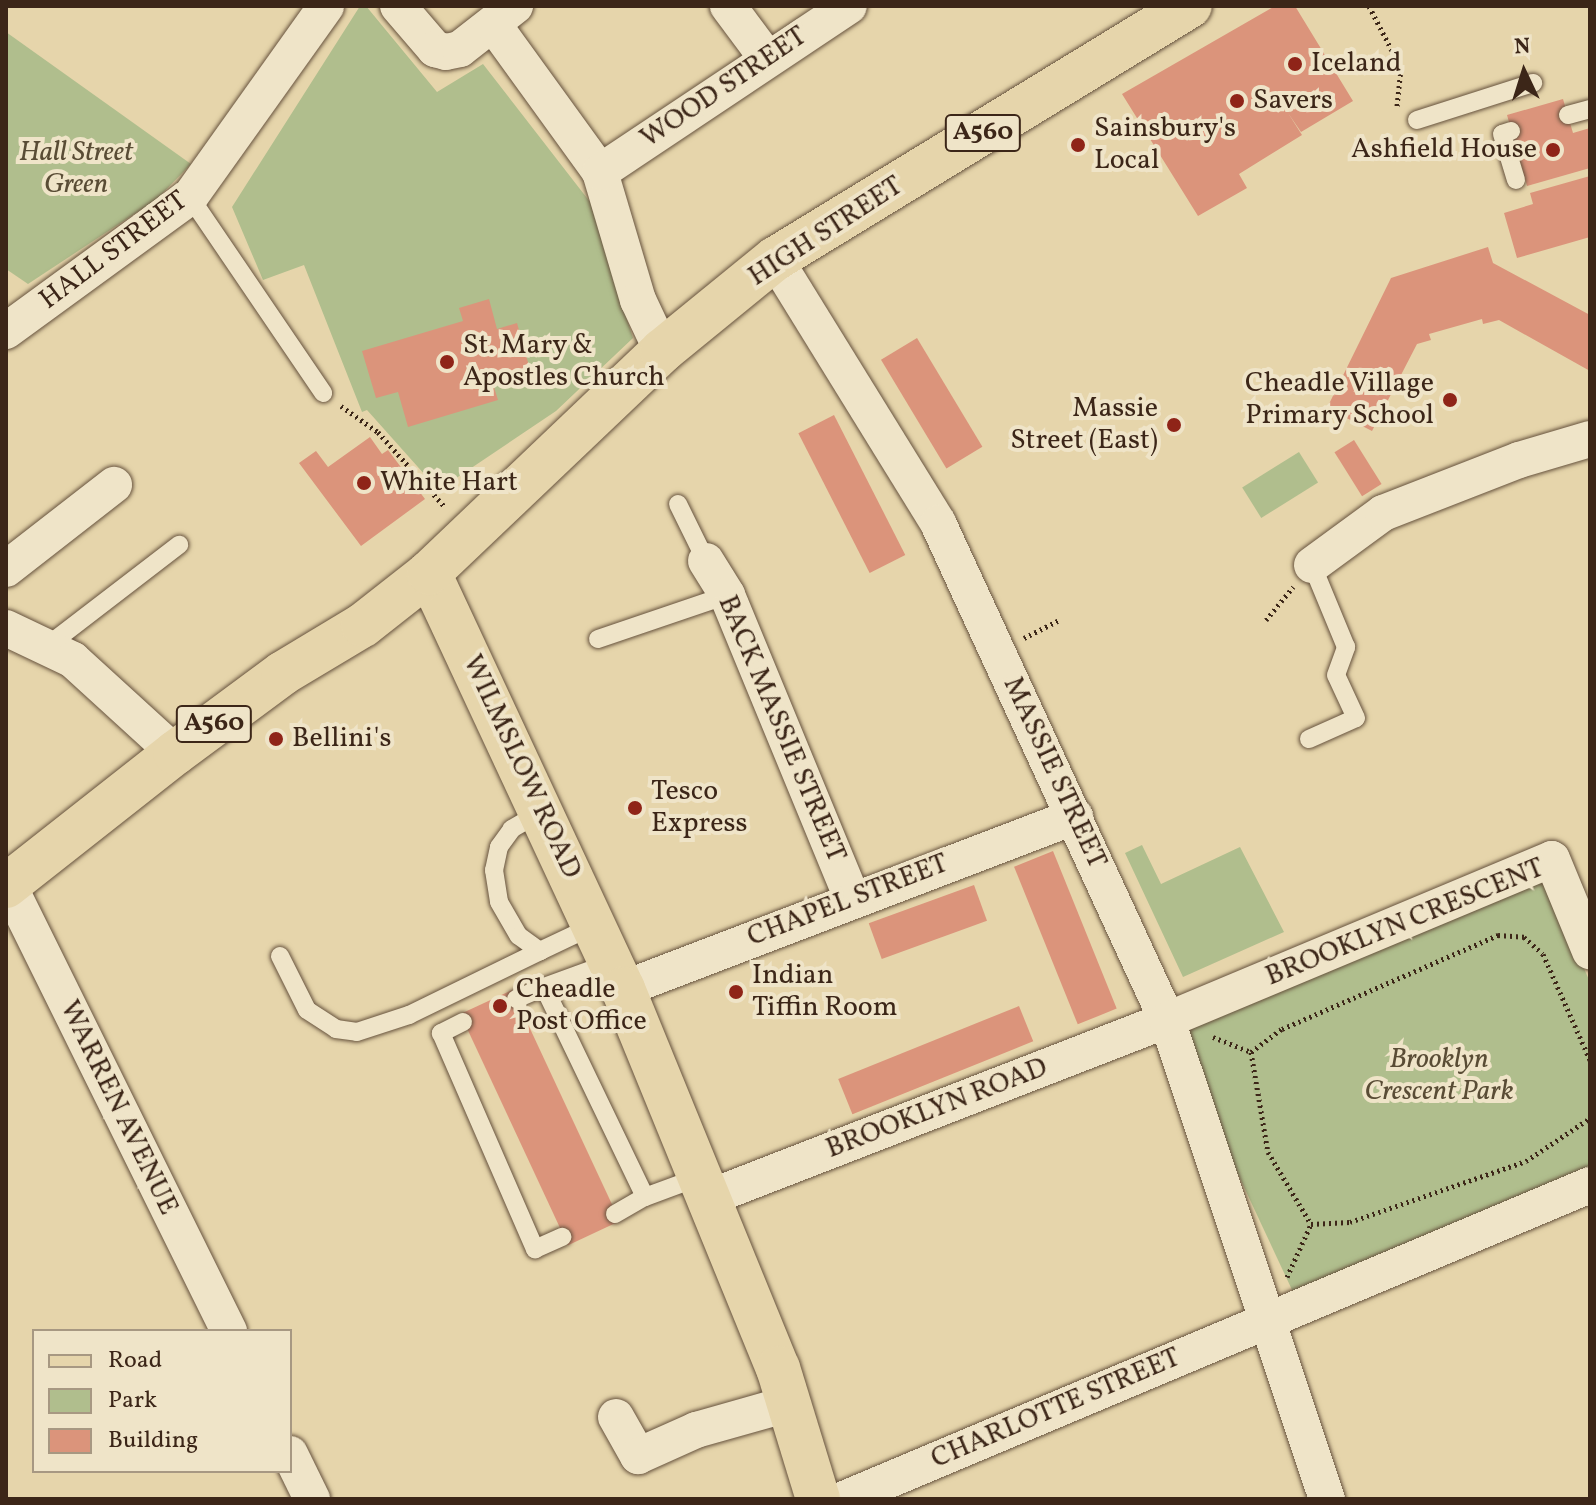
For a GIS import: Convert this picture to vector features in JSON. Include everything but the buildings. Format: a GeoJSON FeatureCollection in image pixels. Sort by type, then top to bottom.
{"type":"FeatureCollection","features":[{"type":"Feature","properties":{"kind":"main road","name":"HIGH STREET"},"geometry":{"type":"LineString","coordinates":[[429,573],[662,351],[775,259],[1168,11]]}},
{"type":"Feature","properties":{"kind":"main road","name":"A560"},"geometry":{"type":"LineString","coordinates":[[7,885],[283,673],[363,625],[429,573]]}},
{"type":"Feature","properties":{"kind":"main road","name":"WILMSLOW ROAD"},"geometry":{"type":"LineString","coordinates":[[429,573],[609,959],[788,1404],[818,1499]]}},
{"type":"Feature","properties":{"kind":"street","name":"HALL STREET"},"geometry":{"type":"LineString","coordinates":[[6,331],[190,197],[326,6]]}},
{"type":"Feature","properties":{"kind":"street"},"geometry":{"type":"LineString","coordinates":[[398,6],[435,49],[446,52],[460,49],[504,15],[600,172],[638,300],[662,351]]}},
{"type":"Feature","properties":{"kind":"street"},"geometry":{"type":"LineString","coordinates":[[728,6],[766,57]]}},
{"type":"Feature","properties":{"kind":"street","name":"WOOD STREET"},"geometry":{"type":"LineString","coordinates":[[600,172],[766,57],[849,6]]}},
{"type":"Feature","properties":{"kind":"street","name":"MASSIE STREET"},"geometry":{"type":"LineString","coordinates":[[775,259],[938,523],[1167,1020],[1327,1499]]}},
{"type":"Feature","properties":{"kind":"street"},"geometry":{"type":"LineString","coordinates":[[1312,565],[1383,513],[1519,460],[1590,439]]}},
{"type":"Feature","properties":{"kind":"street"},"geometry":{"type":"LineString","coordinates":[[6,569],[114,485]]}},
{"type":"Feature","properties":{"kind":"street","name":"BACK MASSIE STREET"},"geometry":{"type":"LineString","coordinates":[[706,561],[727,595],[852,899]]}},
{"type":"Feature","properties":{"kind":"street"},"geometry":{"type":"LineString","coordinates":[[6,628],[73,660],[175,753]]}},
{"type":"Feature","properties":{"kind":"street","name":"CHAPEL STREET"},"geometry":{"type":"LineString","coordinates":[[609,959],[852,899],[1075,816]]}},
{"type":"Feature","properties":{"kind":"street","name":"BROOKLYN CRESCENT"},"geometry":{"type":"LineString","coordinates":[[1167,1020],[1552,859],[1590,951]]}},
{"type":"Feature","properties":{"kind":"street","name":"WARREN AVENUE"},"geometry":{"type":"LineString","coordinates":[[7,885],[228,1329]]}},
{"type":"Feature","properties":{"kind":"street","name":"BROOKLYN ROAD"},"geometry":{"type":"LineString","coordinates":[[703,1188],[1167,1020]]}},
{"type":"Feature","properties":{"kind":"street"},"geometry":{"type":"LineString","coordinates":[[1268,1318],[1590,1185]]}},
{"type":"Feature","properties":{"kind":"street","name":"CHARLOTTE STREET"},"geometry":{"type":"LineString","coordinates":[[844,1499],[1268,1318]]}},
{"type":"Feature","properties":{"kind":"street"},"geometry":{"type":"LineString","coordinates":[[616,1417],[638,1456],[706,1426],[788,1404]]}},
{"type":"Feature","properties":{"kind":"street"},"geometry":{"type":"LineString","coordinates":[[292,1458],[312,1499]]}},
{"type":"Feature","properties":{"kind":"lane"},"geometry":{"type":"LineString","coordinates":[[1417,120],[1533,83]]}},
{"type":"Feature","properties":{"kind":"lane"},"geometry":{"type":"LineString","coordinates":[[1568,115],[1590,109]]}},
{"type":"Feature","properties":{"kind":"lane"},"geometry":{"type":"LineString","coordinates":[[1511,131],[1502,134],[1516,180]]}},
{"type":"Feature","properties":{"kind":"lane"},"geometry":{"type":"LineString","coordinates":[[190,197],[323,393]]}},
{"type":"Feature","properties":{"kind":"lane"},"geometry":{"type":"LineString","coordinates":[[678,504],[706,561]]}},
{"type":"Feature","properties":{"kind":"lane"},"geometry":{"type":"LineString","coordinates":[[46,647],[179,545]]}},
{"type":"Feature","properties":{"kind":"lane"},"geometry":{"type":"LineString","coordinates":[[1309,739],[1356,718],[1336,675],[1346,647],[1312,565]]}},
{"type":"Feature","properties":{"kind":"lane"},"geometry":{"type":"LineString","coordinates":[[598,639],[727,595]]}},
{"type":"Feature","properties":{"kind":"lane"},"geometry":{"type":"LineString","coordinates":[[542,811],[512,829],[499,847],[494,870],[499,902],[519,936],[542,950],[609,959]]}},
{"type":"Feature","properties":{"kind":"lane"},"geometry":{"type":"LineString","coordinates":[[280,956],[307,1010],[336,1029],[357,1032],[409,1015],[542,950]]}},
{"type":"Feature","properties":{"kind":"lane"},"geometry":{"type":"LineString","coordinates":[[516,999],[609,959]]}},
{"type":"Feature","properties":{"kind":"lane"},"geometry":{"type":"LineString","coordinates":[[544,987],[645,1197]]}},
{"type":"Feature","properties":{"kind":"lane"},"geometry":{"type":"LineString","coordinates":[[463,1022],[441,1033],[535,1249],[562,1237]]}},
{"type":"Feature","properties":{"kind":"lane"},"geometry":{"type":"LineString","coordinates":[[615,1214],[645,1197],[703,1188]]}},
{"type":"Feature","properties":{"kind":"path"},"geometry":{"type":"LineString","coordinates":[[1369,6],[1401,68],[1396,112]]}},
{"type":"Feature","properties":{"kind":"path"},"geometry":{"type":"LineString","coordinates":[[323,393],[378,432],[471,533]]}},
{"type":"Feature","properties":{"kind":"path"},"geometry":{"type":"LineString","coordinates":[[1266,620],[1312,565]]}},
{"type":"Feature","properties":{"kind":"path"},"geometry":{"type":"LineString","coordinates":[[1311,1224],[1268,1152],[1251,1052],[1282,1029],[1466,946],[1498,935],[1524,937],[1543,954],[1590,1060]]}},
{"type":"Feature","properties":{"kind":"path"},"geometry":{"type":"LineString","coordinates":[[1311,1224],[1350,1222],[1526,1161],[1590,1118]]}},
{"type":"Feature","properties":{"kind":"path"},"geometry":{"type":"LineString","coordinates":[[1268,1318],[1311,1224]]}},
{"type":"Feature","properties":{"kind":"green space"},"geometry":{"type":"Polygon","coordinates":[[[360,6],[366,6],[437,92],[483,64],[590,202],[633,338],[556,411],[443,487],[434,485],[367,410],[362,412],[304,265],[263,280],[232,207],[360,6]]]}},
{"type":"Feature","properties":{"kind":"green space","name":"Hall Street Green"},"geometry":{"type":"Polygon","coordinates":[[[6,32],[191,164],[157,199],[28,284],[6,269],[6,32]]]}},
{"type":"Feature","properties":{"kind":"green space"},"geometry":{"type":"Polygon","coordinates":[[[1299,452],[1318,483],[1261,518],[1242,488],[1299,452]]]}},
{"type":"Feature","properties":{"kind":"green space"},"geometry":{"type":"Polygon","coordinates":[[[1142,845],[1161,884],[1240,847],[1284,932],[1183,977],[1125,853],[1142,845]]]}},
{"type":"Feature","properties":{"kind":"green space","name":"Brooklyn Crescent Park"},"geometry":{"type":"Polygon","coordinates":[[[1542,874],[1590,982],[1590,1175],[1293,1292],[1171,1031],[1542,874]]]}},
{"type":"Feature","properties":{"kind":"place","name":"Iceland"},"geometry":{"type":"Point","coordinates":[1295,64]}},
{"type":"Feature","properties":{"kind":"place","name":"Savers"},"geometry":{"type":"Point","coordinates":[1237,101]}},
{"type":"Feature","properties":{"kind":"place","name":"Sainsbury's Local"},"geometry":{"type":"Point","coordinates":[1078,145]}},
{"type":"Feature","properties":{"kind":"place","name":"Ashfield House"},"geometry":{"type":"Point","coordinates":[1553,150]}},
{"type":"Feature","properties":{"kind":"place","name":"St. Mary & Apostles Church"},"geometry":{"type":"Point","coordinates":[447,362]}},
{"type":"Feature","properties":{"kind":"place","name":"Cheadle Village Primary School"},"geometry":{"type":"Point","coordinates":[1450,400]}},
{"type":"Feature","properties":{"kind":"place","name":"Massie Street (East)"},"geometry":{"type":"Point","coordinates":[1174,425]}},
{"type":"Feature","properties":{"kind":"place","name":"White Hart"},"geometry":{"type":"Point","coordinates":[364,483]}},
{"type":"Feature","properties":{"kind":"place","name":"Bellini's"},"geometry":{"type":"Point","coordinates":[276,739]}},
{"type":"Feature","properties":{"kind":"place","name":"Tesco Express"},"geometry":{"type":"Point","coordinates":[635,808]}},
{"type":"Feature","properties":{"kind":"place","name":"Indian Tiffin Room"},"geometry":{"type":"Point","coordinates":[736,992]}},
{"type":"Feature","properties":{"kind":"place","name":"Cheadle Post Office"},"geometry":{"type":"Point","coordinates":[500,1006]}}]}
